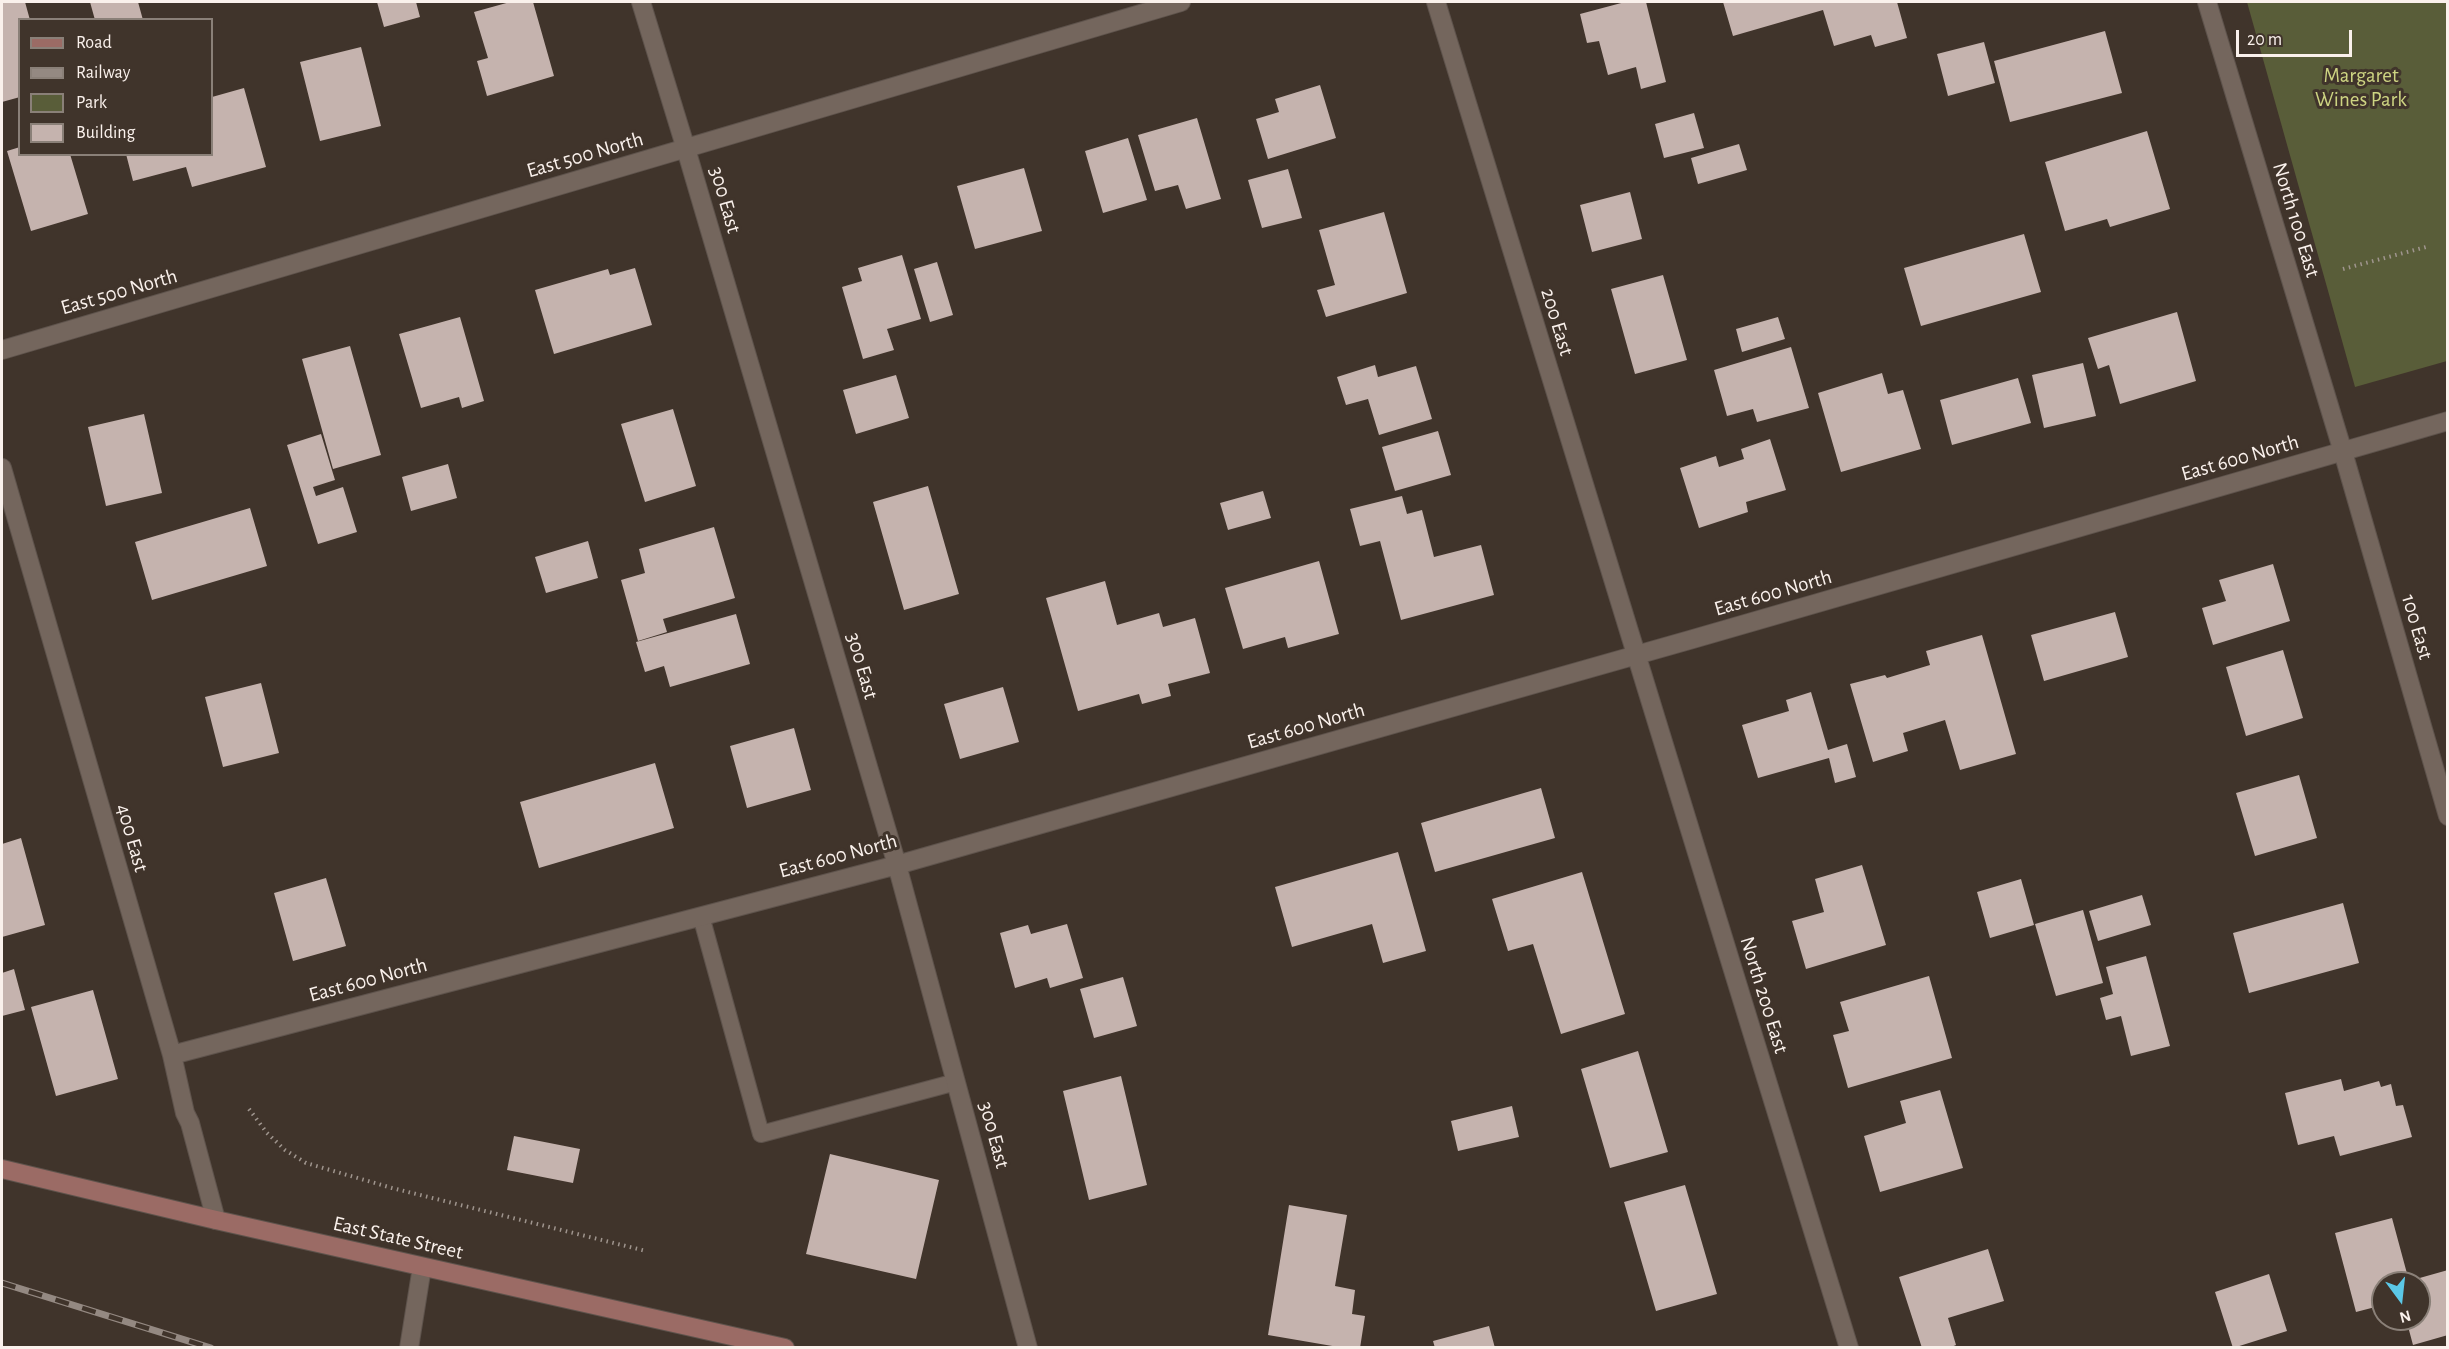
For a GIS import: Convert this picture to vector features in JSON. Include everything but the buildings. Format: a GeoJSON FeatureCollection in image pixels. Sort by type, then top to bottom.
{"type":"FeatureCollection","features":[{"type":"Feature","properties":{"kind":"main road","name":"East State Street"},"geometry":{"type":"LineString","coordinates":[[2,1169],[422,1267],[785,1347]]}},
{"type":"Feature","properties":{"kind":"street","name":"300 East"},"geometry":{"type":"LineString","coordinates":[[641,2],[897,865],[1028,1347]]}},
{"type":"Feature","properties":{"kind":"street","name":"East 500 North"},"geometry":{"type":"LineString","coordinates":[[2,350],[1180,2]]}},
{"type":"Feature","properties":{"kind":"street","name":"200 East"},"geometry":{"type":"LineString","coordinates":[[1436,2],[1636,655]]}},
{"type":"Feature","properties":{"kind":"street","name":"North 100 East"},"geometry":{"type":"LineString","coordinates":[[2207,2],[2343,452]]}},
{"type":"Feature","properties":{"kind":"street","name":"East 600 North"},"geometry":{"type":"LineString","coordinates":[[172,1055],[897,865],[2448,421]]}},
{"type":"Feature","properties":{"kind":"street","name":"100 East"},"geometry":{"type":"LineString","coordinates":[[2343,452],[2448,816]]}},
{"type":"Feature","properties":{"kind":"street","name":"400 East"},"geometry":{"type":"LineString","coordinates":[[2,468],[172,1055],[185,1113],[216,1220]]}},
{"type":"Feature","properties":{"kind":"street","name":"North 200 East"},"geometry":{"type":"LineString","coordinates":[[1636,655],[1849,1347]]}},
{"type":"Feature","properties":{"kind":"street"},"geometry":{"type":"LineString","coordinates":[[409,1347],[422,1267]]}},
{"type":"Feature","properties":{"kind":"lane"},"geometry":{"type":"LineString","coordinates":[[702,916],[761,1134],[956,1082]]}},
{"type":"Feature","properties":{"kind":"path"},"geometry":{"type":"LineString","coordinates":[[2343,269],[2426,247]]}},
{"type":"Feature","properties":{"kind":"path"},"geometry":{"type":"LineString","coordinates":[[249,1109],[267,1133],[285,1150],[306,1163],[392,1188],[646,1251]]}},
{"type":"Feature","properties":{"kind":"green space","name":"Margaret Wines Park"},"geometry":{"type":"Polygon","coordinates":[[[2247,2],[2447,2],[2447,361],[2355,387],[2247,2]]]}},
{"type":"Feature","properties":{"kind":"railway"},"geometry":{"type":"LineString","coordinates":[[2,1283],[211,1348]]}}]}
